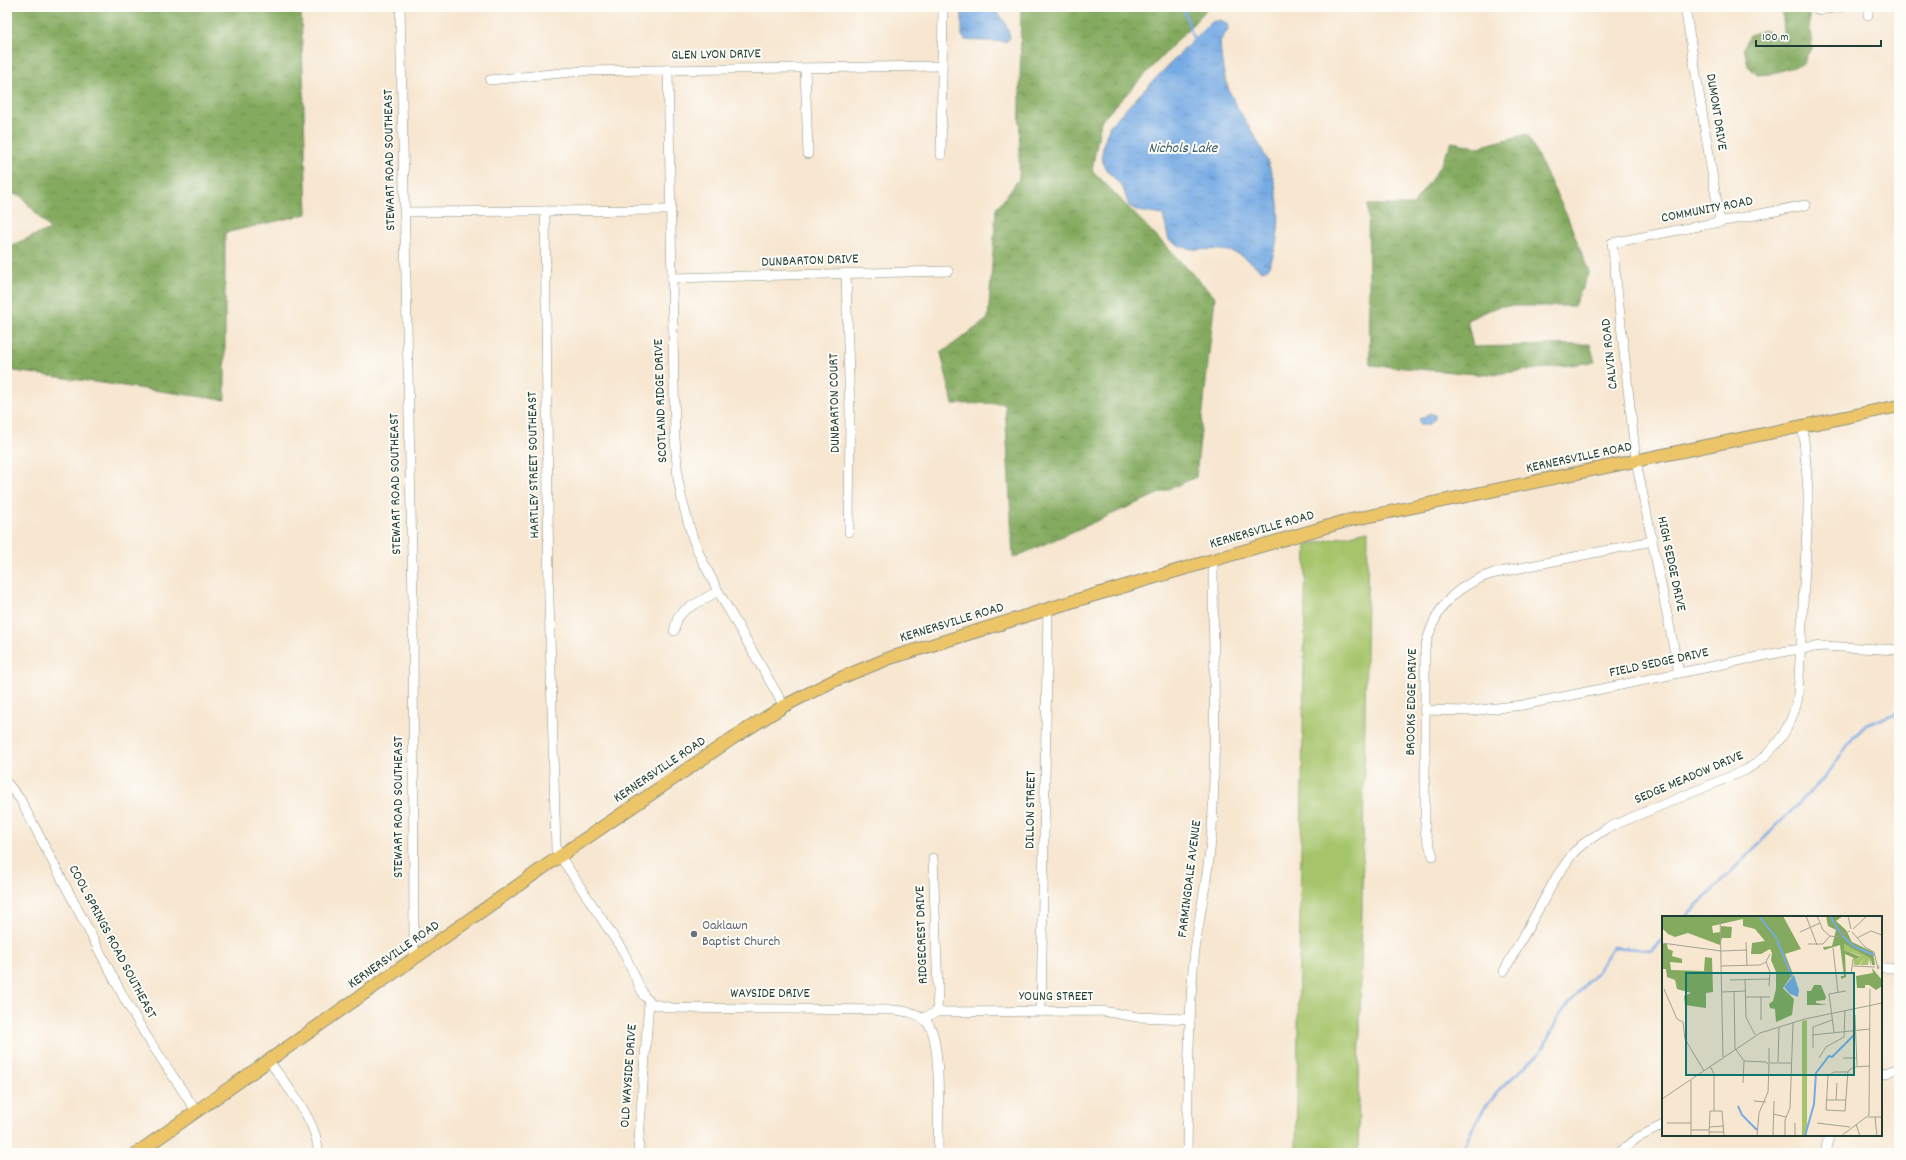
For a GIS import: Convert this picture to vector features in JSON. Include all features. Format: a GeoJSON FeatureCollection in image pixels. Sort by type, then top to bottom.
{"type":"FeatureCollection","features":[{"type":"Feature","properties":{"kind":"main road","name":"KERNERSVILLE ROAD"},"geometry":{"type":"LineString","coordinates":[[137,1153],[414,960],[560,856],[733,738],[784,706],[833,681],[890,658],[1048,609],[1346,521],[1899,406]]}},
{"type":"Feature","properties":{"kind":"street","name":"STEWART ROAD SOUTHEAST"},"geometry":{"type":"LineString","coordinates":[[400,7],[413,600],[414,960]]}},
{"type":"Feature","properties":{"kind":"street"},"geometry":{"type":"LineString","coordinates":[[941,155],[943,7]]}},
{"type":"Feature","properties":{"kind":"street","name":"DUMONT DRIVE"},"geometry":{"type":"LineString","coordinates":[[1685,7],[1720,222]]}},
{"type":"Feature","properties":{"kind":"street"},"geometry":{"type":"LineString","coordinates":[[1818,10],[1842,7]]}},
{"type":"Feature","properties":{"kind":"street","name":"GLEN LYON DRIVE"},"geometry":{"type":"LineString","coordinates":[[490,80],[576,72],[668,69],[942,66]]}},
{"type":"Feature","properties":{"kind":"street"},"geometry":{"type":"LineString","coordinates":[[805,68],[808,154]]}},
{"type":"Feature","properties":{"kind":"street","name":"SCOTLAND RIDGE DRIVE"},"geometry":{"type":"LineString","coordinates":[[668,69],[675,438],[678,479],[682,500],[693,539],[718,591],[784,706]]}},
{"type":"Feature","properties":{"kind":"street","name":"COMMUNITY ROAD"},"geometry":{"type":"LineString","coordinates":[[1612,243],[1806,205]]}},
{"type":"Feature","properties":{"kind":"street"},"geometry":{"type":"LineString","coordinates":[[405,212],[671,210]]}},
{"type":"Feature","properties":{"kind":"street","name":"HARTLEY STREET SOUTHEAST"},"geometry":{"type":"LineString","coordinates":[[545,211],[549,600],[556,850],[560,856]]}},
{"type":"Feature","properties":{"kind":"street","name":"CALVIN ROAD"},"geometry":{"type":"LineString","coordinates":[[1612,243],[1636,461]]}},
{"type":"Feature","properties":{"kind":"street","name":"DUNBARTON DRIVE"},"geometry":{"type":"LineString","coordinates":[[672,278],[948,271]]}},
{"type":"Feature","properties":{"kind":"street","name":"DUNBARTON COURT"},"geometry":{"type":"LineString","coordinates":[[846,274],[850,414],[849,532]]}},
{"type":"Feature","properties":{"kind":"street","name":"SEDGE MEADOW DRIVE"},"geometry":{"type":"LineString","coordinates":[[1504,971],[1557,876],[1565,864],[1583,844],[1607,828],[1746,770],[1767,755],[1776,746],[1790,724],[1798,697],[1808,511],[1803,426]]}},
{"type":"Feature","properties":{"kind":"street","name":"HIGH SEDGE DRIVE"},"geometry":{"type":"LineString","coordinates":[[1636,461],[1679,673]]}},
{"type":"Feature","properties":{"kind":"street","name":"BROOKS EDGE DRIVE"},"geometry":{"type":"LineString","coordinates":[[1432,856],[1426,832],[1424,710],[1425,649],[1428,634],[1440,610],[1456,592],[1473,581],[1491,574],[1652,541]]}},
{"type":"Feature","properties":{"kind":"street","name":"FARMINGDALE AVENUE"},"geometry":{"type":"LineString","coordinates":[[1187,1153],[1190,1019],[1194,961],[1210,854],[1212,827],[1214,778],[1213,560]]}},
{"type":"Feature","properties":{"kind":"street"},"geometry":{"type":"LineString","coordinates":[[674,631],[678,617],[685,610],[718,591]]}},
{"type":"Feature","properties":{"kind":"street","name":"DILLON STREET"},"geometry":{"type":"LineString","coordinates":[[1041,1011],[1048,609]]}},
{"type":"Feature","properties":{"kind":"street","name":"FIELD SEDGE DRIVE"},"geometry":{"type":"LineString","coordinates":[[1424,710],[1470,711],[1497,709],[1800,649],[1822,646],[1899,650]]}},
{"type":"Feature","properties":{"kind":"street","name":"COOL SPRINGS ROAD SOUTHEAST"},"geometry":{"type":"LineString","coordinates":[[7,783],[20,799],[141,1028],[196,1112]]}},
{"type":"Feature","properties":{"kind":"street"},"geometry":{"type":"LineString","coordinates":[[560,856],[623,951],[641,991],[649,1001]]}},
{"type":"Feature","properties":{"kind":"street","name":"RIDGECREST DRIVE"},"geometry":{"type":"LineString","coordinates":[[933,858],[938,991],[937,1012]]}},
{"type":"Feature","properties":{"kind":"street"},"geometry":{"type":"LineString","coordinates":[[1882,968],[1899,968]]}},
{"type":"Feature","properties":{"kind":"street","name":"WAYSIDE DRIVE"},"geometry":{"type":"LineString","coordinates":[[649,1001],[663,1007],[672,1008],[891,1010],[908,1012],[923,1018]]}},
{"type":"Feature","properties":{"kind":"street","name":"OLD WAYSIDE DRIVE"},"geometry":{"type":"LineString","coordinates":[[638,1153],[649,1001]]}},
{"type":"Feature","properties":{"kind":"street","name":"YOUNG STREET"},"geometry":{"type":"LineString","coordinates":[[923,1018],[937,1012],[1102,1011],[1137,1017],[1190,1019]]}},
{"type":"Feature","properties":{"kind":"street"},"geometry":{"type":"LineString","coordinates":[[923,1018],[929,1025],[936,1047],[938,1153]]}},
{"type":"Feature","properties":{"kind":"street"},"geometry":{"type":"LineString","coordinates":[[269,1061],[301,1105],[318,1143],[318,1153]]}},
{"type":"Feature","properties":{"kind":"street"},"geometry":{"type":"LineString","coordinates":[[1882,1075],[1899,1068]]}},
{"type":"Feature","properties":{"kind":"street"},"geometry":{"type":"LineString","coordinates":[[1618,1153],[1637,1138],[1662,1126]]}},
{"type":"Feature","properties":{"kind":"street"},"geometry":{"type":"LineString","coordinates":[[1825,1153],[1829,1136]]}},
{"type":"Feature","properties":{"kind":"green space"},"geometry":{"type":"Polygon","coordinates":[[[7,7],[301,7],[307,214],[225,233],[225,400],[7,370],[7,247],[50,229],[20,195],[7,194],[7,7]]]}},
{"type":"Feature","properties":{"kind":"green space"},"geometry":{"type":"Polygon","coordinates":[[[1021,7],[1206,7],[1207,9],[1101,121],[1092,170],[1215,297],[1196,477],[1013,558],[1005,403],[953,404],[941,353],[988,319],[996,209],[1019,179],[1021,7]]]}},
{"type":"Feature","properties":{"kind":"green space"},"geometry":{"type":"Polygon","coordinates":[[[1782,7],[1808,7],[1812,49],[1807,55],[1804,64],[1770,74],[1757,75],[1748,66],[1744,47],[1750,35],[1764,30],[1775,35],[1785,43],[1782,7]]]}},
{"type":"Feature","properties":{"kind":"green space"},"geometry":{"type":"Polygon","coordinates":[[[1527,134],[1568,218],[1589,272],[1574,306],[1499,306],[1467,320],[1473,347],[1590,344],[1595,362],[1488,375],[1370,365],[1368,205],[1413,205],[1437,171],[1452,142],[1478,147],[1527,134]]]}},
{"type":"Feature","properties":{"kind":"green space"},"geometry":{"type":"Polygon","coordinates":[[[1368,531],[1358,1153],[1296,1153],[1306,545],[1368,531]]]}},
{"type":"Feature","properties":{"kind":"water"},"geometry":{"type":"Polygon","coordinates":[[[967,7],[984,8],[996,12],[1005,22],[1010,38],[1006,42],[965,40],[962,35],[962,12],[967,7]]]}},
{"type":"Feature","properties":{"kind":"water","name":"Nichols Lake"},"geometry":{"type":"Polygon","coordinates":[[[1221,20],[1227,24],[1228,30],[1220,41],[1224,75],[1228,89],[1268,162],[1276,193],[1279,224],[1277,239],[1268,269],[1262,271],[1247,259],[1236,253],[1219,250],[1186,248],[1169,240],[1163,215],[1138,211],[1129,206],[1123,188],[1103,165],[1102,154],[1104,142],[1110,125],[1211,22],[1221,20]]]}},
{"type":"Feature","properties":{"kind":"water"},"geometry":{"type":"Polygon","coordinates":[[[1429,413],[1435,415],[1435,419],[1428,425],[1420,425],[1420,418],[1425,418],[1429,413]]]}},
{"type":"Feature","properties":{"kind":"waterway"},"geometry":{"type":"LineString","coordinates":[[1183,7],[1194,41]]}},
{"type":"Feature","properties":{"kind":"waterway"},"geometry":{"type":"LineString","coordinates":[[1687,916],[1827,775],[1853,738],[1866,725],[1899,712]]}},
{"type":"Feature","properties":{"kind":"waterway"},"geometry":{"type":"LineString","coordinates":[[1462,1153],[1470,1133],[1484,1109],[1501,1088],[1542,1051],[1560,1014],[1597,972],[1613,947],[1651,950],[1662,940]]}},
{"type":"Feature","properties":{"kind":"place","name":"Oaklawn Baptist Church"},"geometry":{"type":"Point","coordinates":[694,934]}}]}
